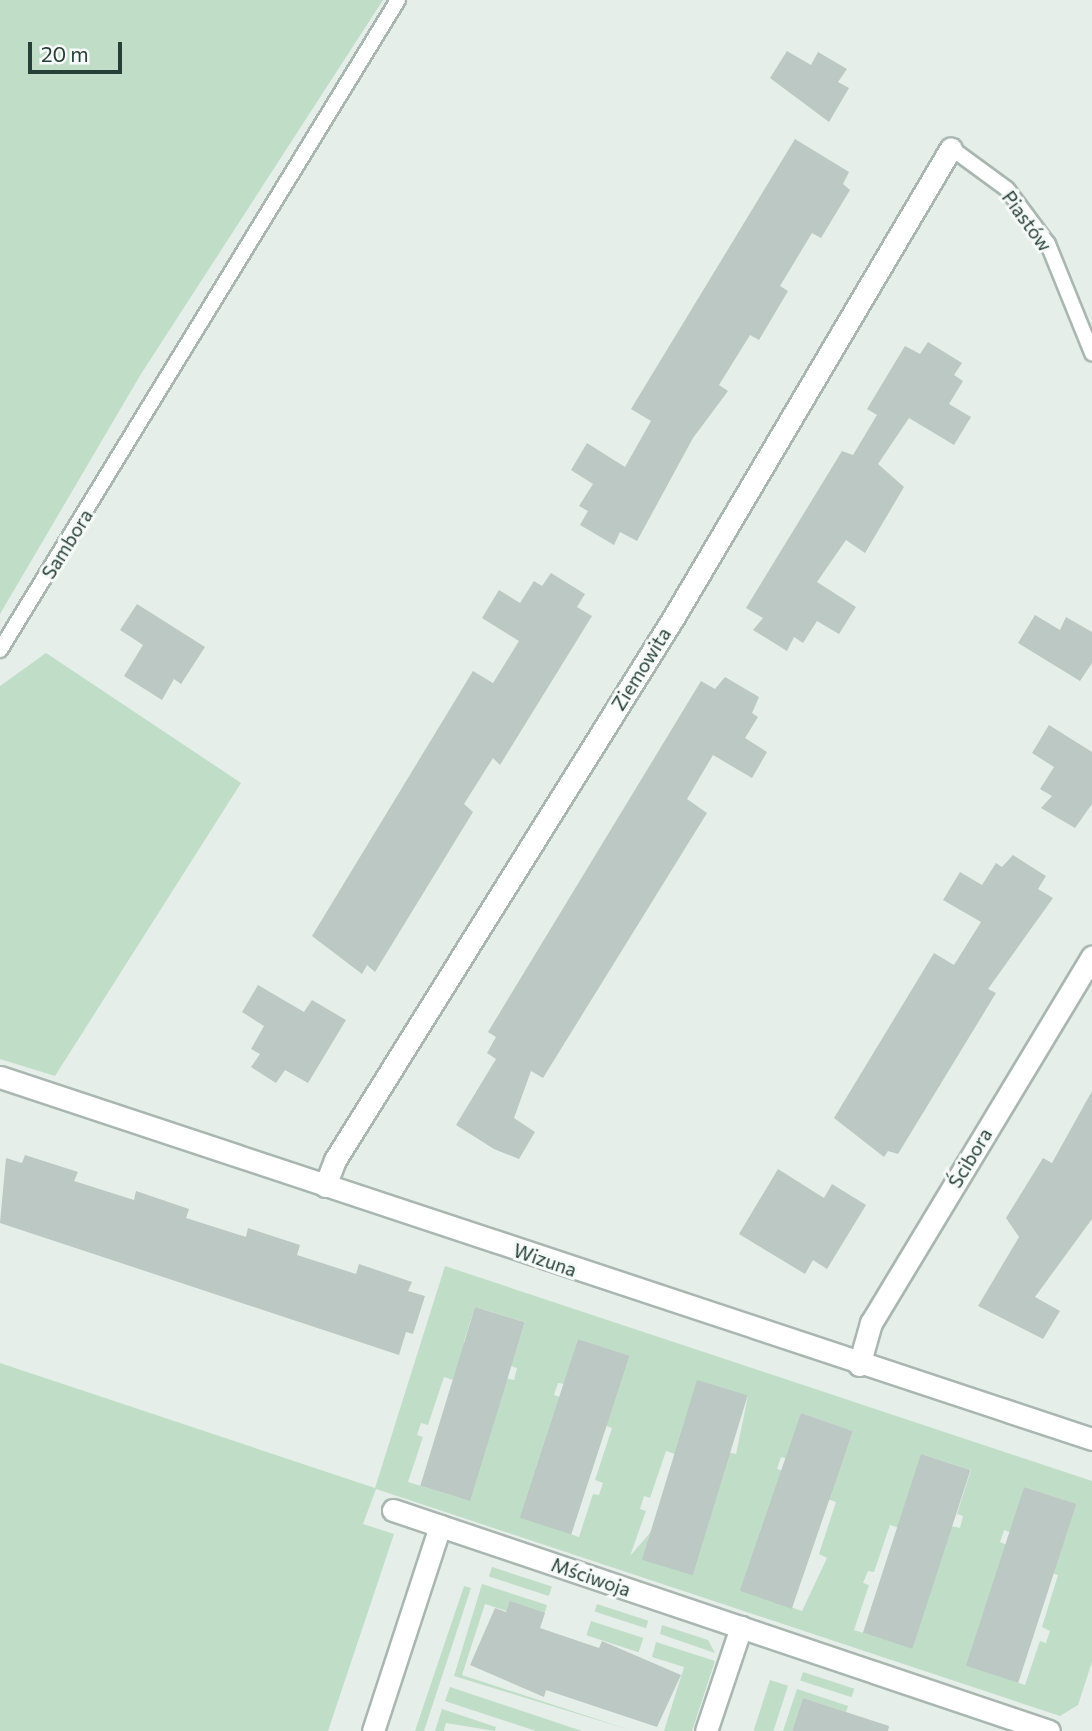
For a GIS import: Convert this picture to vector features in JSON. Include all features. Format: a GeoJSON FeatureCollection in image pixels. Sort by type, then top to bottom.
{"type":"FeatureCollection","features":[{"type":"Feature","properties":{"kind":"street","name":"Ziemowita"},"geometry":{"type":"LineString","coordinates":[[325,1186],[335,1160],[675,615],[951,148]]}},
{"type":"Feature","properties":{"kind":"street","name":"Ścibora"},"geometry":{"type":"LineString","coordinates":[[859,1365],[871,1322],[1092,956]]}},
{"type":"Feature","properties":{"kind":"street","name":"Wizuna"},"geometry":{"type":"LineString","coordinates":[[0,1077],[859,1365],[1092,1438]]}},
{"type":"Feature","properties":{"kind":"street","name":"Mściwoja"},"geometry":{"type":"LineString","coordinates":[[393,1510],[1040,1729]]}},
{"type":"Feature","properties":{"kind":"street"},"geometry":{"type":"LineString","coordinates":[[373,1731],[440,1526]]}},
{"type":"Feature","properties":{"kind":"street"},"geometry":{"type":"LineString","coordinates":[[706,1731],[741,1627]]}},
{"type":"Feature","properties":{"kind":"lane","name":"Sambora"},"geometry":{"type":"LineString","coordinates":[[0,650],[135,437],[398,0]]}},
{"type":"Feature","properties":{"kind":"lane","name":"Piastów"},"geometry":{"type":"LineString","coordinates":[[951,148],[1007,189],[1048,244],[1092,353]]}},
{"type":"Feature","properties":{"kind":"green space"},"geometry":{"type":"Polygon","coordinates":[[[0,0],[383,0],[141,374],[0,614],[0,0]]]}},
{"type":"Feature","properties":{"kind":"green space"},"geometry":{"type":"Polygon","coordinates":[[[46,653],[241,783],[55,1076],[0,1059],[0,686],[46,653]]]}},
{"type":"Feature","properties":{"kind":"green space"},"geometry":{"type":"Polygon","coordinates":[[[445,1266],[1092,1481],[1092,1662],[1078,1705],[1060,1716],[376,1489],[363,1524],[394,1534],[328,1731],[0,1731],[0,1363],[375,1488],[445,1266]],[[475,1307],[464,1341],[472,1386],[444,1377],[428,1425],[421,1423],[417,1435],[423,1437],[408,1482],[460,1498],[471,1463],[461,1422],[488,1430],[505,1378],[514,1380],[517,1368],[511,1366],[525,1322],[475,1307]],[[578,1339],[564,1384],[558,1383],[554,1395],[560,1397],[545,1445],[574,1454],[540,1486],[529,1520],[579,1537],[593,1494],[599,1495],[603,1483],[595,1480],[612,1428],[585,1419],[629,1356],[578,1339]],[[748,1396],[695,1461],[666,1451],[650,1498],[644,1496],[640,1509],[646,1511],[630,1556],[683,1495],[711,1504],[727,1452],[736,1454],[748,1396]],[[801,1413],[788,1459],[781,1457],[777,1469],[784,1471],[769,1519],[797,1528],[753,1594],[802,1611],[827,1558],[819,1554],[836,1502],[809,1493],[841,1465],[853,1431],[801,1413]],[[921,1454],[918,1534],[890,1525],[874,1572],[868,1571],[863,1583],[869,1585],[854,1630],[905,1646],[917,1611],[907,1569],[934,1578],[951,1526],[960,1528],[963,1516],[957,1514],[971,1470],[921,1454]],[[1024,1487],[1010,1532],[1004,1530],[1000,1542],[1007,1545],[992,1592],[1020,1601],[975,1668],[1025,1685],[1040,1641],[1046,1643],[1050,1631],[1042,1627],[1058,1575],[1032,1567],[1064,1538],[1075,1504],[1024,1487]]]}},
{"type":"Feature","properties":{"kind":"green space"},"geometry":{"type":"Polygon","coordinates":[[[492,1567],[552,1586],[549,1596],[489,1577],[492,1567]]]}},
{"type":"Feature","properties":{"kind":"green space"},"geometry":{"type":"Polygon","coordinates":[[[482,1584],[547,1605],[542,1622],[485,1604],[462,1675],[633,1731],[454,1676],[482,1584]]]}},
{"type":"Feature","properties":{"kind":"green space"},"geometry":{"type":"Polygon","coordinates":[[[464,1586],[471,1588],[424,1731],[415,1731],[464,1586]]]}},
{"type":"Feature","properties":{"kind":"green space"},"geometry":{"type":"Polygon","coordinates":[[[597,1604],[648,1621],[646,1628],[595,1612],[597,1604]]]}},
{"type":"Feature","properties":{"kind":"green space"},"geometry":{"type":"Polygon","coordinates":[[[591,1621],[643,1638],[639,1652],[586,1635],[591,1621]]]}},
{"type":"Feature","properties":{"kind":"green space"},"geometry":{"type":"Polygon","coordinates":[[[662,1625],[708,1640],[715,1653],[660,1634],[662,1625]]]}},
{"type":"Feature","properties":{"kind":"green space"},"geometry":{"type":"Polygon","coordinates":[[[656,1642],[715,1661],[692,1731],[664,1731],[684,1667],[652,1657],[656,1642]]]}},
{"type":"Feature","properties":{"kind":"green space"},"geometry":{"type":"Polygon","coordinates":[[[803,1672],[854,1689],[852,1697],[800,1681],[803,1672]]]}},
{"type":"Feature","properties":{"kind":"green space"},"geometry":{"type":"Polygon","coordinates":[[[770,1680],[788,1686],[773,1731],[754,1730],[770,1680]]]}},
{"type":"Feature","properties":{"kind":"green space"},"geometry":{"type":"Polygon","coordinates":[[[450,1687],[582,1731],[536,1731],[445,1701],[450,1687]]]}},
{"type":"Feature","properties":{"kind":"green space"},"geometry":{"type":"Polygon","coordinates":[[[797,1689],[848,1706],[846,1712],[803,1698],[792,1731],[783,1731],[797,1689]]]}},
{"type":"Feature","properties":{"kind":"green space"},"geometry":{"type":"Polygon","coordinates":[[[442,1709],[496,1727],[495,1731],[446,1723],[444,1731],[435,1731],[442,1709]]]}},
{"type":"Feature","properties":{"kind":"building"},"geometry":{"type":"Polygon","coordinates":[[[787,51],[811,65],[818,52],[847,69],[838,82],[849,88],[829,122],[770,78],[787,51]]]}},
{"type":"Feature","properties":{"kind":"building"},"geometry":{"type":"Polygon","coordinates":[[[795,139],[849,172],[843,184],[850,190],[821,238],[812,233],[780,286],[788,291],[759,340],[750,335],[719,385],[728,391],[693,438],[637,541],[620,532],[614,545],[580,525],[588,511],[579,506],[593,484],[571,470],[587,443],[625,467],[651,421],[631,409],[795,139]]]}},
{"type":"Feature","properties":{"kind":"building"},"geometry":{"type":"Polygon","coordinates":[[[928,342],[962,363],[954,375],[963,381],[949,404],[971,417],[954,445],[909,418],[878,464],[904,487],[865,553],[846,540],[817,582],[856,607],[839,634],[817,621],[803,643],[794,637],[787,651],[753,630],[763,618],[746,608],[842,451],[853,455],[877,415],[867,409],[905,346],[920,354],[928,342]]]}},
{"type":"Feature","properties":{"kind":"building"},"geometry":{"type":"Polygon","coordinates":[[[551,573],[585,594],[577,607],[592,616],[500,765],[493,758],[464,804],[473,812],[375,972],[367,965],[362,974],[312,936],[473,671],[493,683],[519,641],[482,618],[499,590],[520,603],[534,581],[542,586],[551,573]]]}},
{"type":"Feature","properties":{"kind":"building"},"geometry":{"type":"Polygon","coordinates":[[[137,604],[205,647],[181,684],[174,679],[162,700],[124,676],[143,645],[120,630],[137,604]]]}},
{"type":"Feature","properties":{"kind":"building"},"geometry":{"type":"Polygon","coordinates":[[[1035,615],[1060,630],[1066,617],[1092,632],[1092,663],[1080,681],[1018,643],[1035,615]]]}},
{"type":"Feature","properties":{"kind":"building"},"geometry":{"type":"Polygon","coordinates":[[[725,677],[759,697],[752,713],[758,717],[745,738],[767,752],[752,778],[713,755],[687,799],[707,813],[543,1078],[531,1071],[514,1118],[535,1132],[519,1159],[494,1149],[456,1125],[496,1059],[487,1053],[496,1037],[488,1032],[701,681],[715,689],[725,677]]]}},
{"type":"Feature","properties":{"kind":"building"},"geometry":{"type":"Polygon","coordinates":[[[1049,725],[1092,752],[1092,804],[1075,828],[1041,808],[1052,796],[1040,789],[1054,767],[1032,753],[1049,725]]]}},
{"type":"Feature","properties":{"kind":"building"},"geometry":{"type":"Polygon","coordinates":[[[1013,855],[1046,876],[1038,889],[1053,898],[988,989],[996,993],[898,1154],[888,1151],[884,1157],[834,1118],[934,953],[954,965],[981,922],[943,900],[960,872],[982,885],[996,863],[1002,867],[1013,855]]]}},
{"type":"Feature","properties":{"kind":"building"},"geometry":{"type":"Polygon","coordinates":[[[258,985],[304,1012],[312,1000],[346,1020],[308,1083],[285,1070],[276,1083],[251,1067],[260,1054],[251,1049],[264,1026],[242,1012],[258,985]]]}},
{"type":"Feature","properties":{"kind":"building"},"geometry":{"type":"Polygon","coordinates":[[[1092,1091],[1092,1219],[1035,1297],[1060,1311],[1043,1339],[978,1306],[1019,1237],[1006,1218],[1043,1158],[1052,1163],[1092,1091]]]}},
{"type":"Feature","properties":{"kind":"building"},"geometry":{"type":"Polygon","coordinates":[[[25,1155],[78,1172],[74,1181],[134,1200],[136,1191],[189,1209],[186,1218],[246,1237],[248,1228],[300,1245],[297,1255],[356,1274],[359,1264],[412,1282],[408,1291],[425,1296],[413,1334],[406,1332],[399,1355],[0,1223],[6,1158],[22,1163],[25,1155]]]}},
{"type":"Feature","properties":{"kind":"building"},"geometry":{"type":"Polygon","coordinates":[[[778,1169],[824,1198],[832,1184],[866,1205],[827,1269],[813,1260],[805,1274],[739,1234],[778,1169]]]}},
{"type":"Feature","properties":{"kind":"building"},"geometry":{"type":"Polygon","coordinates":[[[475,1307],[525,1322],[470,1501],[420,1486],[475,1307]]]}},
{"type":"Feature","properties":{"kind":"building"},"geometry":{"type":"Polygon","coordinates":[[[578,1339],[629,1356],[571,1534],[520,1518],[578,1339]]]}},
{"type":"Feature","properties":{"kind":"building"},"geometry":{"type":"Polygon","coordinates":[[[697,1380],[748,1395],[693,1575],[642,1560],[697,1380]]]}},
{"type":"Feature","properties":{"kind":"building"},"geometry":{"type":"Polygon","coordinates":[[[801,1413],[853,1431],[792,1609],[740,1591],[801,1413]]]}},
{"type":"Feature","properties":{"kind":"building"},"geometry":{"type":"Polygon","coordinates":[[[921,1454],[970,1470],[912,1649],[863,1633],[921,1454]]]}},
{"type":"Feature","properties":{"kind":"building"},"geometry":{"type":"Polygon","coordinates":[[[1024,1487],[1076,1504],[1018,1683],[966,1666],[1024,1487]]]}},
{"type":"Feature","properties":{"kind":"building"},"geometry":{"type":"Polygon","coordinates":[[[510,1601],[545,1613],[540,1628],[599,1648],[602,1641],[681,1675],[657,1727],[546,1690],[544,1697],[470,1665],[495,1608],[506,1612],[510,1601]]]}},
{"type":"Feature","properties":{"kind":"building"},"geometry":{"type":"Polygon","coordinates":[[[803,1698],[889,1726],[888,1731],[792,1731],[803,1698]]]}}]}
